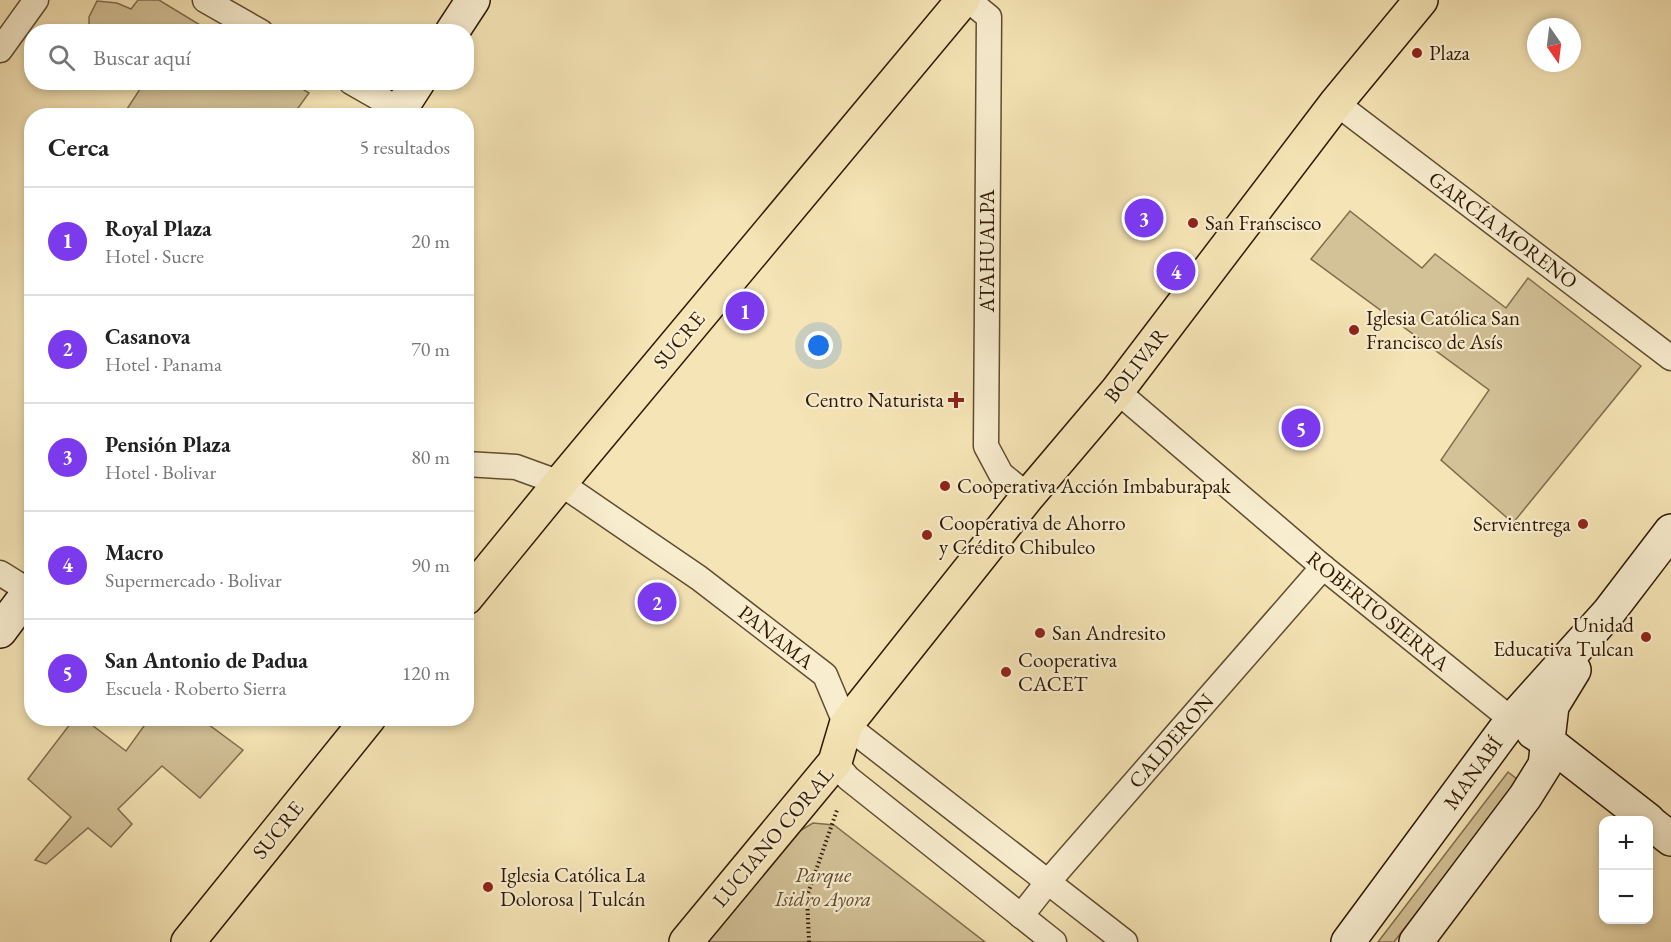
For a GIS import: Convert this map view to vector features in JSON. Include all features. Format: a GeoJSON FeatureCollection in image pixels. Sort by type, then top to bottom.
{"type":"FeatureCollection","features":[{"type":"Feature","properties":{"kind":"main road"},"geometry":{"type":"LineString","coordinates":[[457,24],[473,0]]}},
{"type":"Feature","properties":{"kind":"main road","name":"SUCRE"},"geometry":{"type":"LineString","coordinates":[[474,588],[963,0]]}},
{"type":"Feature","properties":{"kind":"main road","name":"BOLIVAR"},"geometry":{"type":"LineString","coordinates":[[846,726],[1028,496],[1117,391],[1336,103],[1421,0]]}},
{"type":"Feature","properties":{"kind":"main road"},"geometry":{"type":"LineString","coordinates":[[401,108],[413,90]]}},
{"type":"Feature","properties":{"kind":"main road","name":"MANABÍ"},"geometry":{"type":"LineString","coordinates":[[1348,942],[1512,720],[1609,612],[1671,531]]}},
{"type":"Feature","properties":{"kind":"main road"},"geometry":{"type":"LineString","coordinates":[[0,631],[24,597]]}},
{"type":"Feature","properties":{"kind":"main road","name":"MANABÍ"},"geometry":{"type":"LineString","coordinates":[[1416,942],[1525,796],[1545,765],[1552,706],[1609,612]]}},
{"type":"Feature","properties":{"kind":"main road","name":"ROBERTO SIERRA"},"geometry":{"type":"LineString","coordinates":[[1512,720],[1548,742],[1642,816]]}},
{"type":"Feature","properties":{"kind":"main road","name":"SUCRE"},"geometry":{"type":"LineString","coordinates":[[188,942],[363,726]]}},
{"type":"Feature","properties":{"kind":"main road","name":"LUCIANO CORAL"},"geometry":{"type":"LineString","coordinates":[[686,942],[842,770],[846,726]]}},
{"type":"Feature","properties":{"kind":"main road","name":"ROBERTO SIERRA"},"geometry":{"type":"LineString","coordinates":[[1653,825],[1671,839]]}},
{"type":"Feature","properties":{"kind":"street"},"geometry":{"type":"LineString","coordinates":[[0,50],[36,0]]}},
{"type":"Feature","properties":{"kind":"street"},"geometry":{"type":"LineString","coordinates":[[205,0],[247,24]]}},
{"type":"Feature","properties":{"kind":"street","name":"ATAHUALPA"},"geometry":{"type":"LineString","coordinates":[[968,0],[989,17],[986,446],[1001,474],[1028,496]]}},
{"type":"Feature","properties":{"kind":"street"},"geometry":{"type":"LineString","coordinates":[[363,90],[390,108]]}},
{"type":"Feature","properties":{"kind":"street","name":"GARCÍA MORENO"},"geometry":{"type":"LineString","coordinates":[[1336,103],[1671,358]]}},
{"type":"Feature","properties":{"kind":"street","name":"ROBERTO SIERRA"},"geometry":{"type":"LineString","coordinates":[[1117,391],[1323,567],[1512,720]]}},
{"type":"Feature","properties":{"kind":"street","name":"PANAMA"},"geometry":{"type":"LineString","coordinates":[[474,464],[516,467],[560,483],[699,578],[825,675],[846,726],[1125,942]]}},
{"type":"Feature","properties":{"kind":"street","name":"CALDERON"},"geometry":{"type":"LineString","coordinates":[[1021,916],[1047,883],[1323,567]]}},
{"type":"Feature","properties":{"kind":"street"},"geometry":{"type":"LineString","coordinates":[[0,573],[24,586]]}},
{"type":"Feature","properties":{"kind":"street"},"geometry":{"type":"LineString","coordinates":[[842,770],[1054,942]]}},
{"type":"Feature","properties":{"kind":"path"},"geometry":{"type":"LineString","coordinates":[[809,942],[807,896],[842,770]]}},
{"type":"Feature","properties":{"kind":"green space"},"geometry":{"type":"Polygon","coordinates":[[[138,0],[159,0],[198,24],[89,24],[89,17],[97,1],[117,3],[131,9],[138,0]]]}},
{"type":"Feature","properties":{"kind":"green space"},"geometry":{"type":"Polygon","coordinates":[[[139,90],[304,90],[309,93],[298,108],[128,108],[139,90]]]}},
{"type":"Feature","properties":{"kind":"green space"},"geometry":{"type":"Polygon","coordinates":[[[1350,211],[1422,268],[1435,254],[1506,308],[1528,278],[1641,366],[1513,523],[1441,460],[1489,390],[1311,259],[1350,211]]]}},
{"type":"Feature","properties":{"kind":"green space"},"geometry":{"type":"Polygon","coordinates":[[[69,726],[93,726],[126,751],[144,726],[211,726],[243,750],[200,798],[162,766],[118,809],[132,824],[111,847],[88,828],[46,864],[35,860],[71,817],[28,779],[69,726]]]}},
{"type":"Feature","properties":{"kind":"green space"},"geometry":{"type":"Polygon","coordinates":[[[1508,772],[1518,780],[1394,942],[1378,942],[1508,772]]]}},
{"type":"Feature","properties":{"kind":"green space","name":"Parque Isidro Ayora"},"geometry":{"type":"Polygon","coordinates":[[[813,823],[834,825],[985,942],[705,942],[796,833],[813,823]]]}},
{"type":"Feature","properties":{"kind":"place","name":"Plaza"},"geometry":{"type":"Point","coordinates":[1417,53]}},
{"type":"Feature","properties":{"kind":"place","name":"Pensión Plaza"},"geometry":{"type":"Point","coordinates":[1144,218]}},
{"type":"Feature","properties":{"kind":"place","name":"San Franscisco"},"geometry":{"type":"Point","coordinates":[1193,223]}},
{"type":"Feature","properties":{"kind":"place","name":"Macro"},"geometry":{"type":"Point","coordinates":[1176,271]}},
{"type":"Feature","properties":{"kind":"place","name":"Royal Plaza"},"geometry":{"type":"Point","coordinates":[745,311]}},
{"type":"Feature","properties":{"kind":"place","name":"Iglesia Católica San Francisco de Asís"},"geometry":{"type":"Point","coordinates":[1354,330]}},
{"type":"Feature","properties":{"kind":"place","name":"Centro Naturista"},"geometry":{"type":"Point","coordinates":[956,400]}},
{"type":"Feature","properties":{"kind":"place","name":"San Antonio de Padua"},"geometry":{"type":"Point","coordinates":[1301,428]}},
{"type":"Feature","properties":{"kind":"place","name":"Cooperativa Acción Imbaburapak"},"geometry":{"type":"Point","coordinates":[945,486]}},
{"type":"Feature","properties":{"kind":"place","name":"Servientrega"},"geometry":{"type":"Point","coordinates":[1583,524]}},
{"type":"Feature","properties":{"kind":"place","name":"Cooperativa de Ahorro y Crédito Chibuleo"},"geometry":{"type":"Point","coordinates":[927,535]}},
{"type":"Feature","properties":{"kind":"place","name":"Casanova"},"geometry":{"type":"Point","coordinates":[657,602]}},
{"type":"Feature","properties":{"kind":"place","name":"San Andresito"},"geometry":{"type":"Point","coordinates":[1040,633]}},
{"type":"Feature","properties":{"kind":"place","name":"Unidad Educativa Tulcan"},"geometry":{"type":"Point","coordinates":[1646,637]}},
{"type":"Feature","properties":{"kind":"place","name":"Cooperativa CACET"},"geometry":{"type":"Point","coordinates":[1006,672]}},
{"type":"Feature","properties":{"kind":"place","name":"Iglesia Católica La Dolorosa | Tulcán"},"geometry":{"type":"Point","coordinates":[488,887]}}]}
